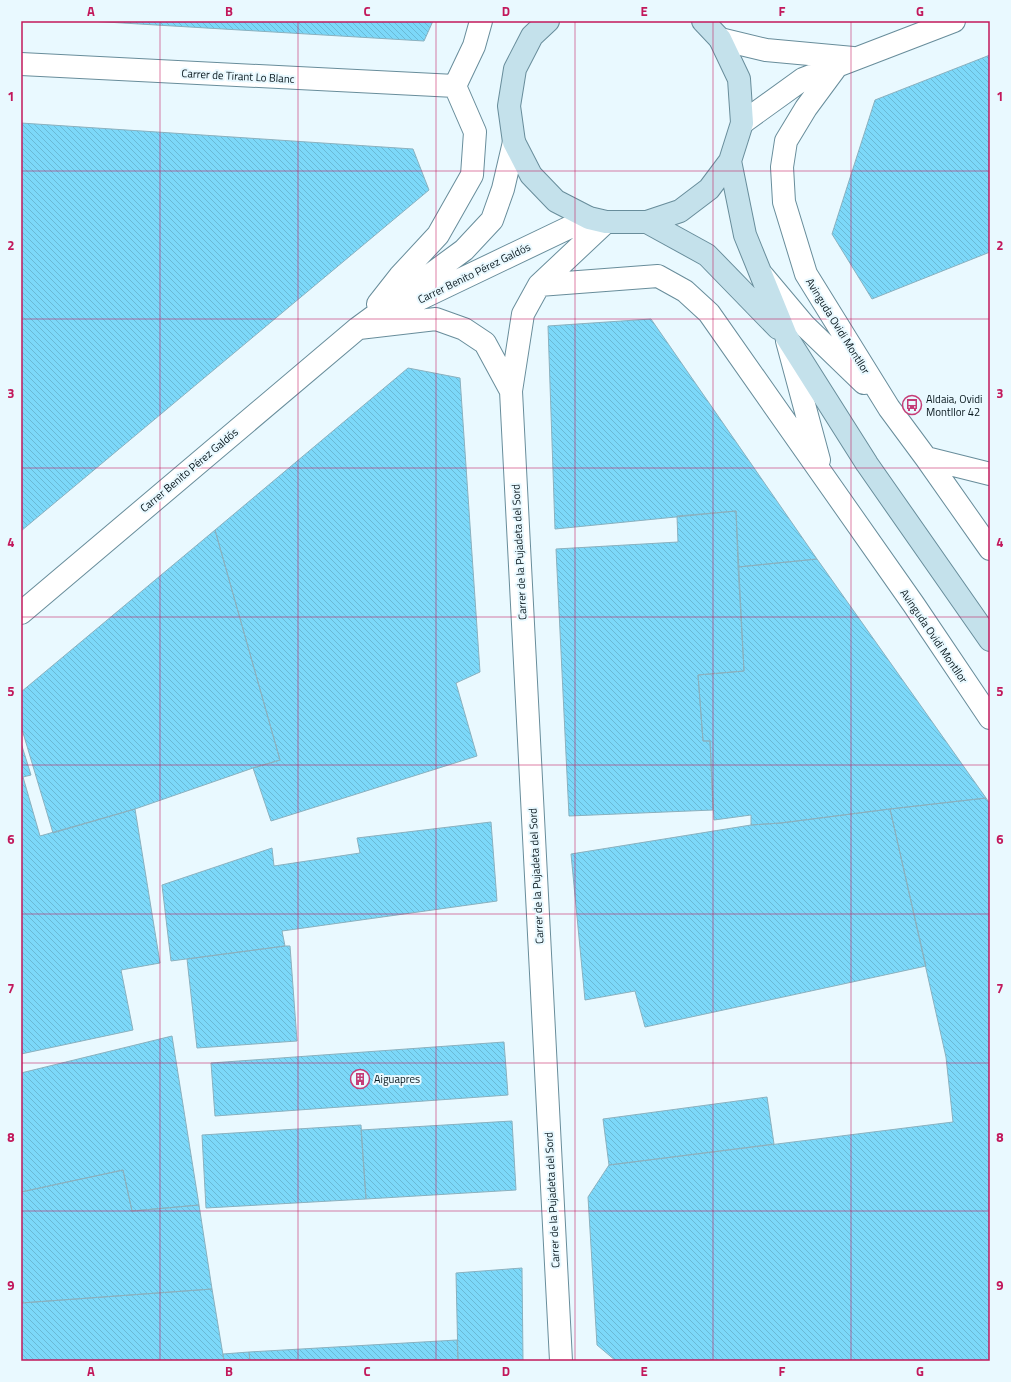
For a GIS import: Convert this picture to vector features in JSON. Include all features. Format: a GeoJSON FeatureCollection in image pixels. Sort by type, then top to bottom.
{"type":"FeatureCollection","features":[{"type":"Feature","properties":{"kind":"street"},"geometry":{"type":"LineString","coordinates":[[455,86],[474,46],[481,21]]}},
{"type":"Feature","properties":{"kind":"street"},"geometry":{"type":"LineString","coordinates":[[548,21],[531,29],[515,69],[509,106],[514,142],[531,175],[556,201],[597,220],[647,222],[680,211],[709,189],[730,160],[742,123],[739,79],[720,38],[703,21]]}},
{"type":"Feature","properties":{"kind":"street"},"geometry":{"type":"LineString","coordinates":[[742,123],[804,79],[954,21]]}},
{"type":"Feature","properties":{"kind":"street"},"geometry":{"type":"LineString","coordinates":[[720,38],[766,50],[858,59]]}},
{"type":"Feature","properties":{"kind":"street","name":"Carrer de Tirant Lo Blanc"},"geometry":{"type":"LineString","coordinates":[[21,64],[455,86]]}},
{"type":"Feature","properties":{"kind":"street","name":"Avinguda Ovidi Montllor"},"geometry":{"type":"LineString","coordinates":[[837,66],[806,108],[786,141],[782,167],[784,202],[806,274],[889,408],[990,549]]}},
{"type":"Feature","properties":{"kind":"street","name":"Carrer Benito Pérez Galdós"},"geometry":{"type":"LineString","coordinates":[[358,328],[400,276],[438,235],[472,175],[475,132],[455,86]]}},
{"type":"Feature","properties":{"kind":"street","name":"Carrer Benito Pérez Galdós"},"geometry":{"type":"LineString","coordinates":[[21,613],[358,328],[464,250],[492,220],[503,189],[514,142]]}},
{"type":"Feature","properties":{"kind":"street","name":"Avinguda Ovidi Montllor"},"geometry":{"type":"LineString","coordinates":[[730,160],[745,235],[786,336],[823,475]]}},
{"type":"Feature","properties":{"kind":"street","name":"Carrer Benito Pérez Galdós"},"geometry":{"type":"LineString","coordinates":[[358,328],[597,220]]}},
{"type":"Feature","properties":{"kind":"street","name":"Carrer de la Pujadeta del Sord"},"geometry":{"type":"LineString","coordinates":[[561,1361],[511,391],[523,314],[539,285],[597,220]]}},
{"type":"Feature","properties":{"kind":"street","name":"Avinguda Ovidi Montllor"},"geometry":{"type":"LineString","coordinates":[[647,222],[707,254],[786,336],[867,464],[990,640]]}},
{"type":"Feature","properties":{"kind":"street","name":"Avinguda Ovidi Montllor"},"geometry":{"type":"LineString","coordinates":[[760,271],[806,326],[889,408]]}},
{"type":"Feature","properties":{"kind":"street","name":"Avinguda Ovidi Montllor"},"geometry":{"type":"LineString","coordinates":[[539,285],[658,276],[685,291],[709,313],[914,605],[990,718]]}},
{"type":"Feature","properties":{"kind":"street","name":"Carrer de la Pujadeta del Sord"},"geometry":{"type":"LineString","coordinates":[[358,328],[436,319],[464,328],[485,343],[511,391]]}},
{"type":"Feature","properties":{"kind":"street"},"geometry":{"type":"LineString","coordinates":[[926,458],[990,474]]}},
{"type":"Feature","properties":{"kind":"building"},"geometry":{"type":"Polygon","coordinates":[[[89,21],[433,21],[424,41],[89,21]]]}},
{"type":"Feature","properties":{"kind":"building"},"geometry":{"type":"Polygon","coordinates":[[[990,55],[990,252],[872,299],[832,234],[875,100],[990,55]]]}},
{"type":"Feature","properties":{"kind":"building"},"geometry":{"type":"Polygon","coordinates":[[[21,123],[413,149],[429,190],[21,531],[21,123]]]}},
{"type":"Feature","properties":{"kind":"building"},"geometry":{"type":"Polygon","coordinates":[[[651,319],[817,559],[738,567],[736,511],[555,529],[548,326],[651,319]]]}},
{"type":"Feature","properties":{"kind":"building"},"geometry":{"type":"Polygon","coordinates":[[[408,368],[460,378],[480,672],[456,683],[477,756],[271,821],[253,768],[280,760],[215,530],[408,368]]]}},
{"type":"Feature","properties":{"kind":"building"},"geometry":{"type":"Polygon","coordinates":[[[736,511],[744,671],[698,675],[703,741],[710,741],[713,810],[569,816],[556,549],[678,542],[677,516],[736,511]]]}},
{"type":"Feature","properties":{"kind":"building"},"geometry":{"type":"Polygon","coordinates":[[[215,530],[280,760],[135,809],[53,833],[21,726],[21,692],[215,530]]]}},
{"type":"Feature","properties":{"kind":"building"},"geometry":{"type":"Polygon","coordinates":[[[817,559],[986,798],[781,823],[751,825],[751,815],[714,820],[710,741],[703,741],[698,675],[744,671],[738,567],[817,559]]]}},
{"type":"Feature","properties":{"kind":"building"},"geometry":{"type":"Polygon","coordinates":[[[21,743],[31,775],[23,777],[40,836],[135,809],[160,963],[121,970],[133,1030],[21,1054],[21,743]]]}},
{"type":"Feature","properties":{"kind":"building"},"geometry":{"type":"Polygon","coordinates":[[[986,798],[990,804],[990,1361],[616,1361],[597,1345],[588,1197],[609,1165],[953,1122],[946,1057],[890,809],[986,798]]]}},
{"type":"Feature","properties":{"kind":"building"},"geometry":{"type":"Polygon","coordinates":[[[890,809],[926,966],[645,1027],[635,991],[585,1000],[571,854],[751,825],[781,823],[890,809]]]}},
{"type":"Feature","properties":{"kind":"building"},"geometry":{"type":"Polygon","coordinates":[[[491,822],[497,901],[282,931],[285,946],[171,961],[162,885],[272,848],[274,866],[360,853],[357,838],[491,822]]]}},
{"type":"Feature","properties":{"kind":"building"},"geometry":{"type":"Polygon","coordinates":[[[290,946],[297,1041],[197,1048],[187,959],[290,946]]]}},
{"type":"Feature","properties":{"kind":"building"},"geometry":{"type":"Polygon","coordinates":[[[172,1036],[199,1205],[132,1211],[123,1170],[21,1192],[21,1073],[172,1036]]]}},
{"type":"Feature","properties":{"kind":"building","name":"Aiguapres"},"geometry":{"type":"Polygon","coordinates":[[[504,1042],[508,1095],[215,1116],[211,1063],[504,1042]]]}},
{"type":"Feature","properties":{"kind":"building"},"geometry":{"type":"Polygon","coordinates":[[[767,1097],[774,1144],[609,1165],[603,1119],[767,1097]]]}},
{"type":"Feature","properties":{"kind":"building"},"geometry":{"type":"Polygon","coordinates":[[[512,1121],[516,1190],[366,1199],[361,1130],[512,1121]]]}},
{"type":"Feature","properties":{"kind":"building"},"geometry":{"type":"Polygon","coordinates":[[[361,1125],[366,1199],[206,1208],[202,1135],[361,1125]]]}},
{"type":"Feature","properties":{"kind":"building"},"geometry":{"type":"Polygon","coordinates":[[[123,1170],[132,1211],[199,1205],[212,1289],[21,1303],[21,1192],[123,1170]]]}},
{"type":"Feature","properties":{"kind":"building"},"geometry":{"type":"Polygon","coordinates":[[[522,1268],[523,1361],[458,1361],[456,1273],[522,1268]]]}},
{"type":"Feature","properties":{"kind":"building"},"geometry":{"type":"Polygon","coordinates":[[[212,1289],[224,1361],[21,1361],[21,1303],[212,1289]]]}},
{"type":"Feature","properties":{"kind":"building"},"geometry":{"type":"Polygon","coordinates":[[[457,1340],[458,1360],[250,1361],[249,1352],[457,1340]]]}},
{"type":"Feature","properties":{"kind":"building"},"geometry":{"type":"Polygon","coordinates":[[[249,1352],[250,1361],[224,1361],[223,1354],[249,1352]]]}},
{"type":"Feature","properties":{"kind":"place","name":"Aldaia, Ovidi Montllor 42"},"geometry":{"type":"Point","coordinates":[912,405]}},
{"type":"Feature","properties":{"kind":"place","name":"Aiguapres"},"geometry":{"type":"Point","coordinates":[360,1079]}}]}
